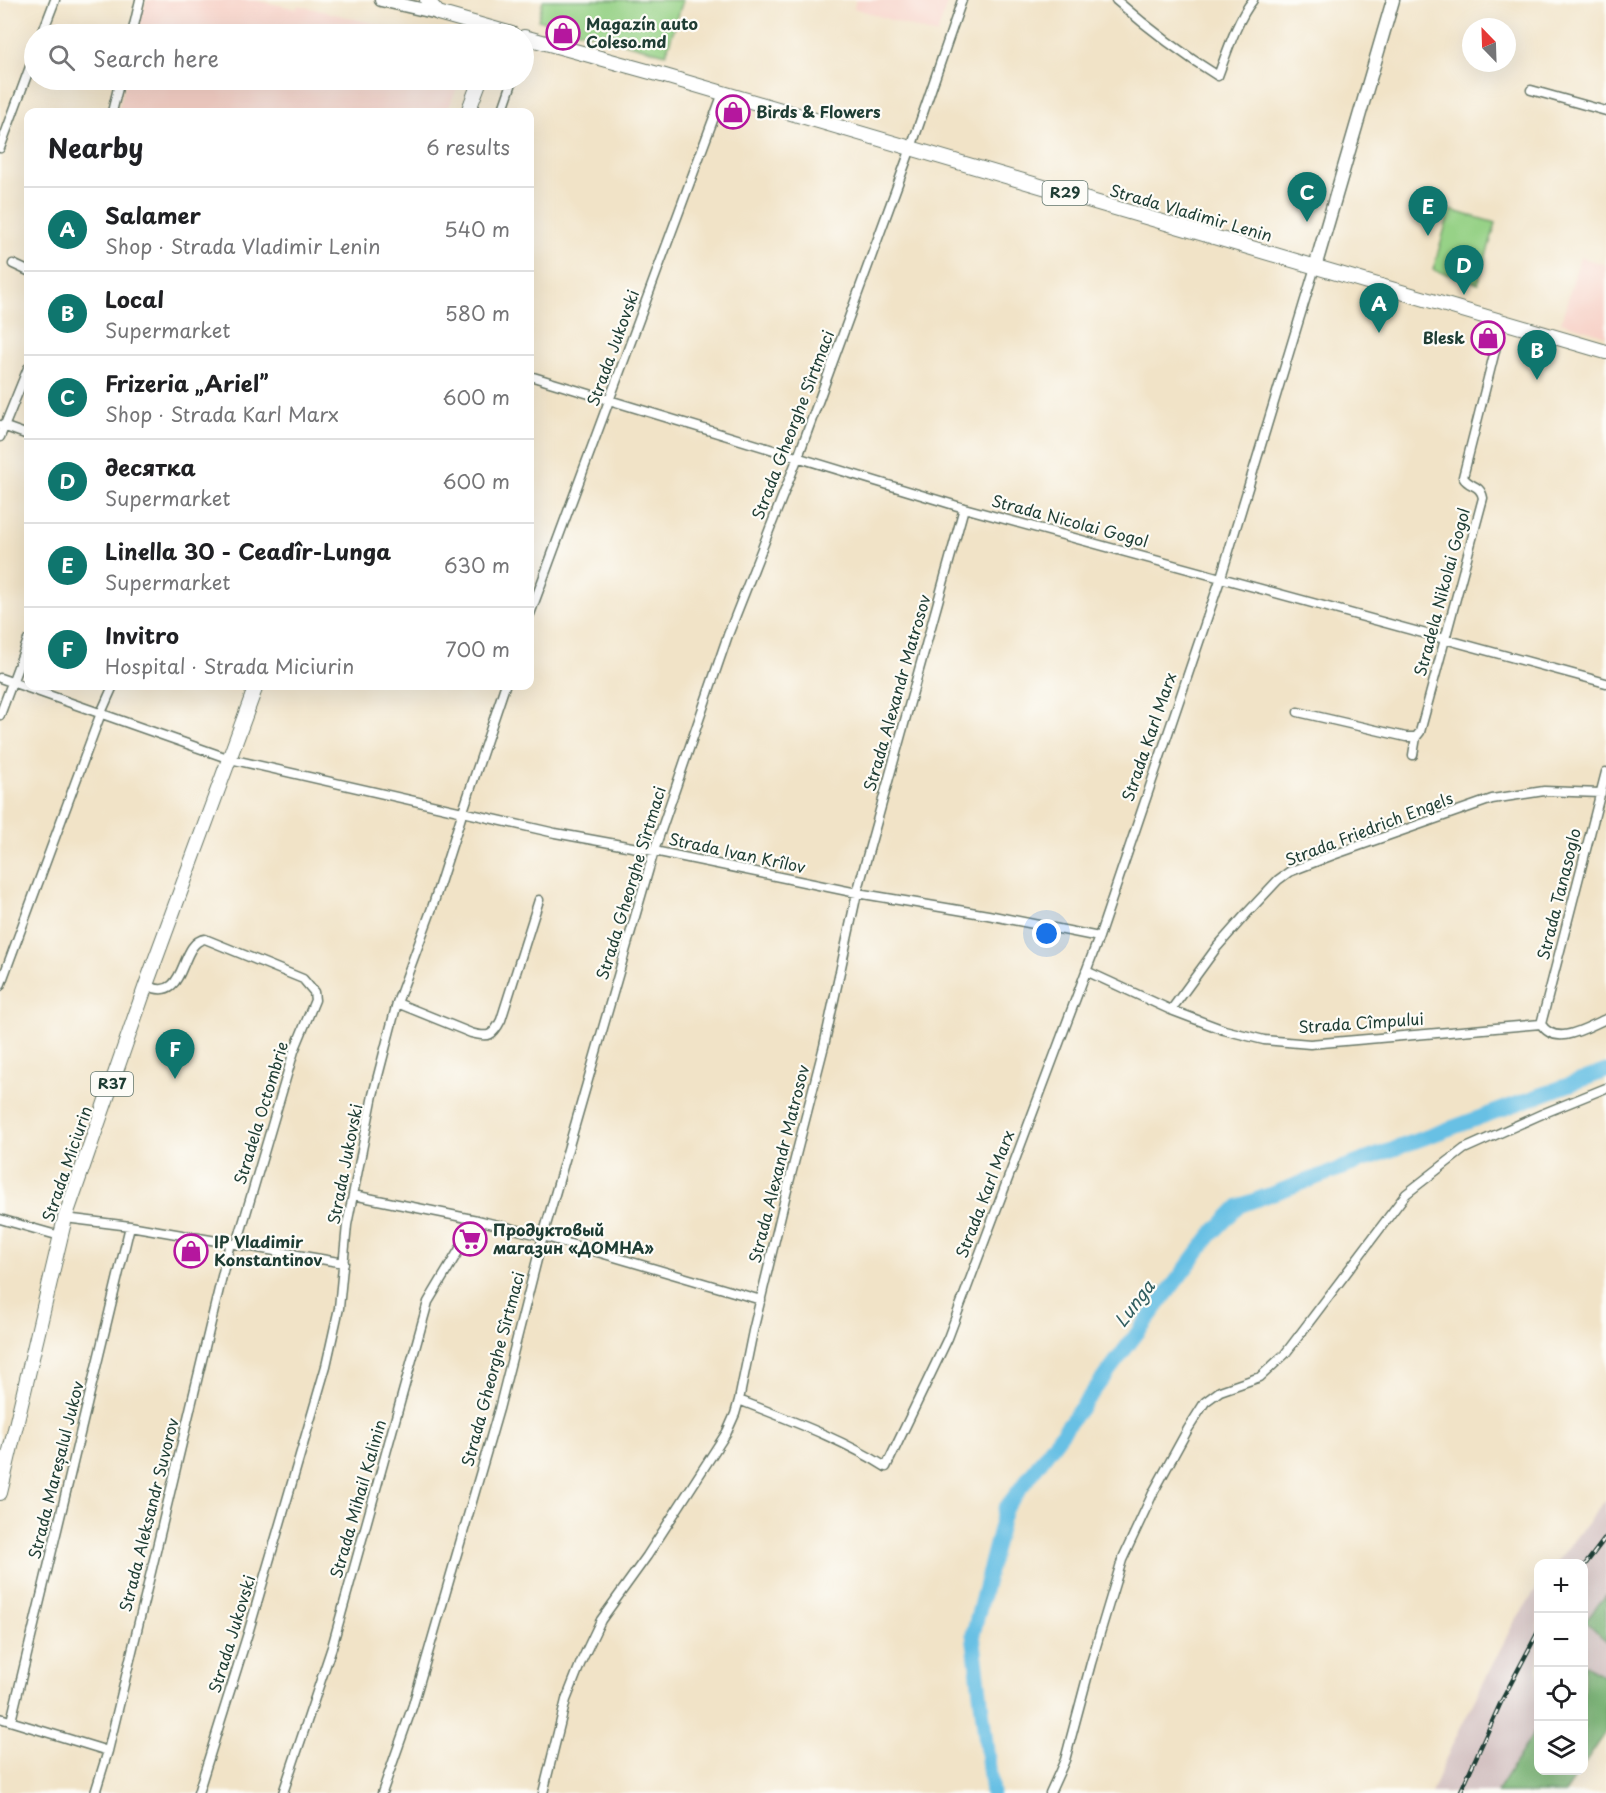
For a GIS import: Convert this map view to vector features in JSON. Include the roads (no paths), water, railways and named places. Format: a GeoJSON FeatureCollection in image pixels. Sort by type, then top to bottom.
{"type":"FeatureCollection","features":[{"type":"Feature","properties":{"kind":"main road"},"geometry":{"type":"LineString","coordinates":[[427,0],[438,13],[470,24]]}},
{"type":"Feature","properties":{"kind":"main road","name":"Strada Vladimir Lenin"},"geometry":{"type":"LineString","coordinates":[[534,44],[723,93],[1606,352]]}},
{"type":"Feature","properties":{"kind":"main road"},"geometry":{"type":"LineString","coordinates":[[470,108],[476,90]]}},
{"type":"Feature","properties":{"kind":"main road","name":"Strada Miciurin"},"geometry":{"type":"LineString","coordinates":[[0,1493],[65,1218],[146,985],[255,690]]}},
{"type":"Feature","properties":{"kind":"street"},"geometry":{"type":"LineString","coordinates":[[46,24],[55,0]]}},
{"type":"Feature","properties":{"kind":"street"},"geometry":{"type":"LineString","coordinates":[[134,24],[140,0]]}},
{"type":"Feature","properties":{"kind":"street"},"geometry":{"type":"LineString","coordinates":[[381,0],[438,13]]}},
{"type":"Feature","properties":{"kind":"street","name":"Strada Gheorghe Sîrtmaci"},"geometry":{"type":"LineString","coordinates":[[382,1793],[413,1705],[499,1409],[543,1236],[654,851],[728,635],[798,457],[911,148],[962,0]]}},
{"type":"Feature","properties":{"kind":"street"},"geometry":{"type":"LineString","coordinates":[[1116,0],[1191,60],[1218,76],[1234,36],[1253,0]]}},
{"type":"Feature","properties":{"kind":"street","name":"Strada Karl Marx"},"geometry":{"type":"LineString","coordinates":[[739,1400],[830,1436],[886,1467],[948,1338],[1099,937],[1221,577],[1393,0]]}},
{"type":"Feature","properties":{"kind":"street"},"geometry":{"type":"LineString","coordinates":[[0,147],[24,83]]}},
{"type":"Feature","properties":{"kind":"street"},"geometry":{"type":"LineString","coordinates":[[113,108],[118,90]]}},
{"type":"Feature","properties":{"kind":"street"},"geometry":{"type":"LineString","coordinates":[[503,108],[510,90]]}},
{"type":"Feature","properties":{"kind":"street"},"geometry":{"type":"LineString","coordinates":[[1531,90],[1606,111]]}},
{"type":"Feature","properties":{"kind":"street","name":"Strada Jukovski"},"geometry":{"type":"LineString","coordinates":[[534,603],[723,93]]}},
{"type":"Feature","properties":{"kind":"street"},"geometry":{"type":"LineString","coordinates":[[13,264],[24,269]]}},
{"type":"Feature","properties":{"kind":"street","name":"Stradela Nikolai Gogol"},"geometry":{"type":"LineString","coordinates":[[1413,756],[1416,737],[1420,732],[1483,498],[1479,488],[1466,482],[1463,477],[1502,323]]}},
{"type":"Feature","properties":{"kind":"street"},"geometry":{"type":"LineString","coordinates":[[0,437],[2,425],[24,377]]}},
{"type":"Feature","properties":{"kind":"street","name":"Strada Nicolai Gogol"},"geometry":{"type":"LineString","coordinates":[[534,377],[964,508],[1606,683]]}},
{"type":"Feature","properties":{"kind":"street"},"geometry":{"type":"LineString","coordinates":[[2,425],[24,433]]}},
{"type":"Feature","properties":{"kind":"street","name":"Strada Alexandr Matrosov"},"geometry":{"type":"LineString","coordinates":[[543,1793],[566,1700],[601,1620],[647,1556],[727,1432],[735,1414],[786,1194],[824,1046],[856,894],[964,508]]}},
{"type":"Feature","properties":{"kind":"street"},"geometry":{"type":"LineString","coordinates":[[0,715],[24,651]]}},
{"type":"Feature","properties":{"kind":"street","name":"Strada Ivan Krîlov"},"geometry":{"type":"LineString","coordinates":[[0,678],[24,687]]}},
{"type":"Feature","properties":{"kind":"street","name":"Strada Ivan Krîlov"},"geometry":{"type":"LineString","coordinates":[[33,690],[230,759],[555,833],[654,851],[856,894],[988,915],[1099,937]]}},
{"type":"Feature","properties":{"kind":"street"},"geometry":{"type":"LineString","coordinates":[[0,986],[111,690]]}},
{"type":"Feature","properties":{"kind":"street","name":"Strada Jukovski"},"geometry":{"type":"LineString","coordinates":[[198,1793],[249,1630],[326,1366],[339,1308],[347,1225],[373,1095],[397,1003],[432,908],[504,690]]}},
{"type":"Feature","properties":{"kind":"street"},"geometry":{"type":"LineString","coordinates":[[1298,712],[1406,737],[1416,737]]}},
{"type":"Feature","properties":{"kind":"street","name":"Strada Tanasoglo"},"geometry":{"type":"LineString","coordinates":[[1541,1024],[1606,772]]}},
{"type":"Feature","properties":{"kind":"street","name":"Strada Friedrich Engels"},"geometry":{"type":"LineString","coordinates":[[1171,1010],[1217,947],[1288,872],[1492,799],[1544,791],[1601,793]]}},
{"type":"Feature","properties":{"kind":"street"},"geometry":{"type":"LineString","coordinates":[[397,1003],[471,1034],[489,1035],[495,1031],[501,1020],[540,900]]}},
{"type":"Feature","properties":{"kind":"street","name":"Stradela Octombrie"},"geometry":{"type":"LineString","coordinates":[[146,985],[155,990],[164,990],[173,984],[180,975],[194,944],[205,939],[303,979],[314,992],[315,1000],[294,1051],[233,1244]]}},
{"type":"Feature","properties":{"kind":"street","name":"Strada Cîmpului"},"geometry":{"type":"LineString","coordinates":[[1086,971],[1171,1010],[1224,1030],[1264,1040],[1310,1044],[1541,1024],[1550,1033],[1562,1035],[1572,1034],[1606,1019]]}},
{"type":"Feature","properties":{"kind":"street"},"geometry":{"type":"LineString","coordinates":[[1050,1793],[1065,1760],[1122,1560],[1154,1491],[1205,1402],[1220,1391],[1260,1377],[1285,1354],[1406,1194],[1455,1155],[1542,1113],[1606,1088]]}},
{"type":"Feature","properties":{"kind":"street"},"geometry":{"type":"LineString","coordinates":[[353,1195],[543,1236],[761,1300]]}},
{"type":"Feature","properties":{"kind":"street"},"geometry":{"type":"LineString","coordinates":[[65,1218],[130,1226],[344,1263]]}},
{"type":"Feature","properties":{"kind":"street"},"geometry":{"type":"LineString","coordinates":[[0,1219],[60,1236]]}},
{"type":"Feature","properties":{"kind":"street","name":"Strada Mihail Kalinin"},"geometry":{"type":"LineString","coordinates":[[283,1793],[332,1647],[428,1302],[477,1220]]}},
{"type":"Feature","properties":{"kind":"street","name":"Strada Mareșalul Jukov"},"geometry":{"type":"LineString","coordinates":[[11,1721],[130,1226]]}},
{"type":"Feature","properties":{"kind":"street","name":"Strada Aleksandr Suvorov"},"geometry":{"type":"LineString","coordinates":[[95,1793],[108,1750],[233,1244]]}},
{"type":"Feature","properties":{"kind":"street"},"geometry":{"type":"LineString","coordinates":[[0,1718],[108,1750]]}},
{"type":"Feature","properties":{"kind":"waterway","name":"Lunga"},"geometry":{"type":"LineString","coordinates":[[992,1793],[973,1634],[1005,1509],[1210,1236],[1239,1206],[1606,1071]]}},
{"type":"Feature","properties":{"kind":"railway"},"geometry":{"type":"LineString","coordinates":[[1588,1561],[1606,1537]]}},
{"type":"Feature","properties":{"kind":"railway"},"geometry":{"type":"LineString","coordinates":[[1460,1793],[1501,1702],[1534,1640]]}},
{"type":"Feature","properties":{"kind":"place","name":"Magazín auto Coleso.md"},"geometry":{"type":"Point","coordinates":[563,33]}},
{"type":"Feature","properties":{"kind":"place","name":"Birds & Flowers"},"geometry":{"type":"Point","coordinates":[733,112]}},
{"type":"Feature","properties":{"kind":"place","name":"Frizeria „Ariel”"},"geometry":{"type":"Point","coordinates":[1307,222]}},
{"type":"Feature","properties":{"kind":"place","name":"Linella 30 - Ceadîr-Lunga"},"geometry":{"type":"Point","coordinates":[1428,236]}},
{"type":"Feature","properties":{"kind":"place","name":"десятка"},"geometry":{"type":"Point","coordinates":[1464,295]}},
{"type":"Feature","properties":{"kind":"place","name":"Salamer"},"geometry":{"type":"Point","coordinates":[1379,333]}},
{"type":"Feature","properties":{"kind":"place","name":"Blesk"},"geometry":{"type":"Point","coordinates":[1488,338]}},
{"type":"Feature","properties":{"kind":"place","name":"Local"},"geometry":{"type":"Point","coordinates":[1537,380]}},
{"type":"Feature","properties":{"kind":"place","name":"Invitro"},"geometry":{"type":"Point","coordinates":[175,1079]}},
{"type":"Feature","properties":{"kind":"place","name":"Продуктовый магазин «ДОМНА»"},"geometry":{"type":"Point","coordinates":[470,1239]}},
{"type":"Feature","properties":{"kind":"place","name":"IP Vladimir Konstantinov"},"geometry":{"type":"Point","coordinates":[191,1251]}}]}
